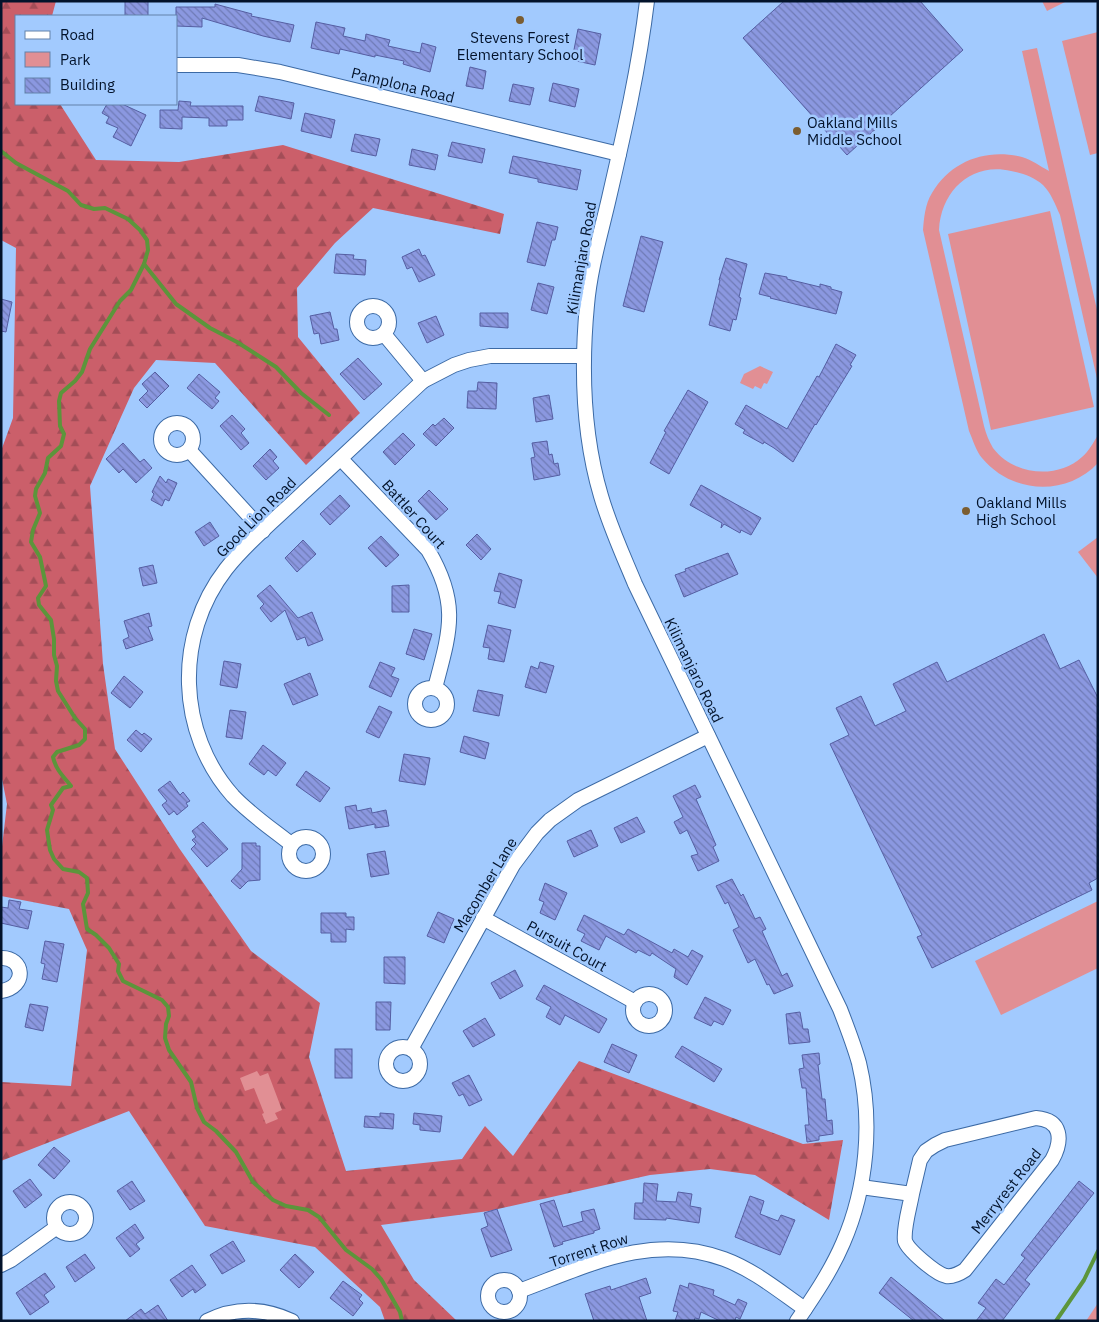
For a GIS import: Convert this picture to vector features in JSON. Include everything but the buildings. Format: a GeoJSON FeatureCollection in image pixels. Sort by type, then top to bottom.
{"type":"FeatureCollection","features":[{"type":"Feature","properties":{"kind":"street","name":"Kilimanjaro Road"},"geometry":{"type":"LineString","coordinates":[[647,1],[642,43],[619,154],[596,249],[587,303],[583,356],[587,424],[601,495],[614,535],[665,649],[840,1010],[852,1039],[859,1065],[866,1119],[865,1148],[860,1187],[844,1242],[827,1275],[797,1321]]}},
{"type":"Feature","properties":{"kind":"street","name":"Pamplona Road"},"geometry":{"type":"LineString","coordinates":[[178,65],[238,66],[280,72],[619,154]]}},
{"type":"Feature","properties":{"kind":"street"},"geometry":{"type":"LineString","coordinates":[[384,334],[423,381]]}},
{"type":"Feature","properties":{"kind":"street","name":"Good Lion Road"},"geometry":{"type":"LineString","coordinates":[[291,844],[234,796],[210,763],[196,728],[189,690],[188,669],[197,621],[205,605],[226,570],[263,531],[423,381],[454,365],[490,356],[583,356]]}},
{"type":"Feature","properties":{"kind":"street"},"geometry":{"type":"LineString","coordinates":[[189,450],[263,531]]}},
{"type":"Feature","properties":{"kind":"street","name":"Battler Court"},"geometry":{"type":"LineString","coordinates":[[341,459],[428,550],[445,583],[451,617],[436,688]]}},
{"type":"Feature","properties":{"kind":"street","name":"Macomber Lane"},"geometry":{"type":"LineString","coordinates":[[411,1049],[517,859],[537,833],[550,820],[578,800],[708,736]]}},
{"type":"Feature","properties":{"kind":"street","name":"Pursuit Court"},"geometry":{"type":"LineString","coordinates":[[483,918],[635,1002]]}},
{"type":"Feature","properties":{"kind":"street"},"geometry":{"type":"LineString","coordinates":[[1,958],[12,960],[17,965],[20,973],[19,980],[14,987],[1,991]]}},
{"type":"Feature","properties":{"kind":"street","name":"Merryrest Road"},"geometry":{"type":"LineString","coordinates":[[1036,1118],[1045,1119],[1053,1123],[1058,1131],[1058,1149],[1052,1160],[965,1270],[959,1274],[946,1276],[940,1273],[908,1247],[905,1233],[912,1194],[920,1160],[926,1151],[945,1140],[1036,1118]]}},
{"type":"Feature","properties":{"kind":"street"},"geometry":{"type":"LineString","coordinates":[[860,1187],[912,1194]]}},
{"type":"Feature","properties":{"kind":"street"},"geometry":{"type":"LineString","coordinates":[[1,1265],[11,1260],[56,1227]]}},
{"type":"Feature","properties":{"kind":"street","name":"Torrent Row"},"geometry":{"type":"LineString","coordinates":[[519,1291],[613,1256],[674,1248],[710,1254],[741,1266],[805,1309]]}},
{"type":"Feature","properties":{"kind":"street"},"geometry":{"type":"LineString","coordinates":[[207,1321],[220,1314],[250,1310],[266,1312],[292,1321]]}},
{"type":"Feature","properties":{"kind":"green space"},"geometry":{"type":"Polygon","coordinates":[[[1,1],[56,1],[52,15],[15,15],[15,105],[61,105],[96,160],[179,162],[283,145],[504,214],[500,234],[373,208],[335,243],[297,288],[298,337],[360,413],[306,465],[215,363],[156,360],[134,388],[90,486],[103,664],[115,749],[179,848],[251,951],[320,1003],[309,1057],[346,1171],[462,1159],[485,1126],[513,1156],[579,1061],[803,1144],[843,1140],[829,1220],[755,1175],[710,1169],[650,1175],[489,1211],[381,1225],[414,1280],[457,1321],[385,1321],[380,1307],[315,1247],[205,1226],[129,1111],[1,1161],[1,1082],[71,1086],[87,950],[69,909],[1,896],[1,855],[7,804],[1,774],[1,451],[13,418],[16,248],[1,240],[1,1]]]}},
{"type":"Feature","properties":{"kind":"green space"},"geometry":{"type":"Polygon","coordinates":[[[1042,1],[1067,1],[1047,11],[1042,1]]]}},
{"type":"Feature","properties":{"kind":"green space"},"geometry":{"type":"Polygon","coordinates":[[[1098,32],[1098,153],[1090,155],[1062,41],[1098,32]]]}},
{"type":"Feature","properties":{"kind":"green space"},"geometry":{"type":"Polygon","coordinates":[[[1037,48],[1098,314],[1098,383],[1060,215],[1051,195],[1043,185],[1028,176],[997,169],[971,175],[961,182],[945,203],[939,230],[984,426],[993,448],[1012,464],[1023,469],[1048,471],[1060,469],[1082,457],[1089,450],[1098,435],[1098,463],[1085,474],[1071,482],[1039,487],[1008,479],[994,470],[976,449],[969,431],[923,230],[926,206],[932,193],[940,182],[959,165],[983,156],[995,154],[1026,158],[1049,171],[1022,51],[1037,48]]]}},
{"type":"Feature","properties":{"kind":"green space"},"geometry":{"type":"Polygon","coordinates":[[[1050,211],[1094,407],[991,430],[948,234],[1050,211]]]}},
{"type":"Feature","properties":{"kind":"green space"},"geometry":{"type":"Polygon","coordinates":[[[760,366],[773,372],[767,384],[764,383],[761,389],[755,386],[753,389],[740,383],[744,374],[760,366]]]}},
{"type":"Feature","properties":{"kind":"green space"},"geometry":{"type":"Polygon","coordinates":[[[1098,537],[1098,578],[1078,552],[1098,537]]]}},
{"type":"Feature","properties":{"kind":"green space"},"geometry":{"type":"Polygon","coordinates":[[[1098,901],[1098,968],[1001,1015],[975,961],[1098,901]]]}},
{"type":"Feature","properties":{"kind":"green space"},"geometry":{"type":"Polygon","coordinates":[[[257,1071],[260,1076],[268,1073],[282,1110],[275,1113],[278,1119],[266,1124],[262,1114],[264,1113],[254,1088],[245,1091],[240,1078],[257,1071]]]}},
{"type":"Feature","properties":{"kind":"green space"},"geometry":{"type":"Polygon","coordinates":[[[1098,1303],[1098,1321],[1086,1321],[1098,1303]]]}},
{"type":"Feature","properties":{"kind":"waterway"},"geometry":{"type":"LineString","coordinates":[[1,151],[16,163],[68,191],[81,205],[94,209],[105,208],[128,219],[140,230],[147,240],[148,250],[144,264],[131,290],[120,301],[90,349],[82,372],[61,393],[59,401],[60,426],[64,434],[61,446],[48,458],[45,473],[36,489],[35,496],[40,513],[33,530],[31,542],[40,557],[46,586],[38,598],[39,605],[51,620],[58,691],[75,718],[85,729],[85,739],[79,745],[57,752],[53,757],[58,769],[71,786],[63,788],[51,805],[53,810],[47,830],[50,850],[54,859],[63,869],[79,872],[87,878],[88,893],[83,904],[87,929],[109,948],[119,964],[118,971],[123,981],[162,1000],[168,1007],[169,1016],[166,1024],[165,1038],[169,1050],[191,1082],[197,1108],[204,1122],[216,1131],[236,1152],[253,1182],[273,1200],[286,1206],[308,1210],[319,1217],[346,1250],[372,1269],[381,1279],[400,1312],[402,1321]]}},
{"type":"Feature","properties":{"kind":"waterway"},"geometry":{"type":"LineString","coordinates":[[144,264],[176,304],[210,328],[237,342],[276,367],[301,393],[329,415]]}},
{"type":"Feature","properties":{"kind":"waterway"},"geometry":{"type":"LineString","coordinates":[[1056,1321],[1084,1280],[1098,1251]]}},
{"type":"Feature","properties":{"kind":"place","name":"Stevens Forest Elementary School"},"geometry":{"type":"Point","coordinates":[520,20]}},
{"type":"Feature","properties":{"kind":"place","name":"Oakland Mills Middle School"},"geometry":{"type":"Point","coordinates":[797,131]}},
{"type":"Feature","properties":{"kind":"place","name":"Oakland Mills High School"},"geometry":{"type":"Point","coordinates":[966,511]}}]}
